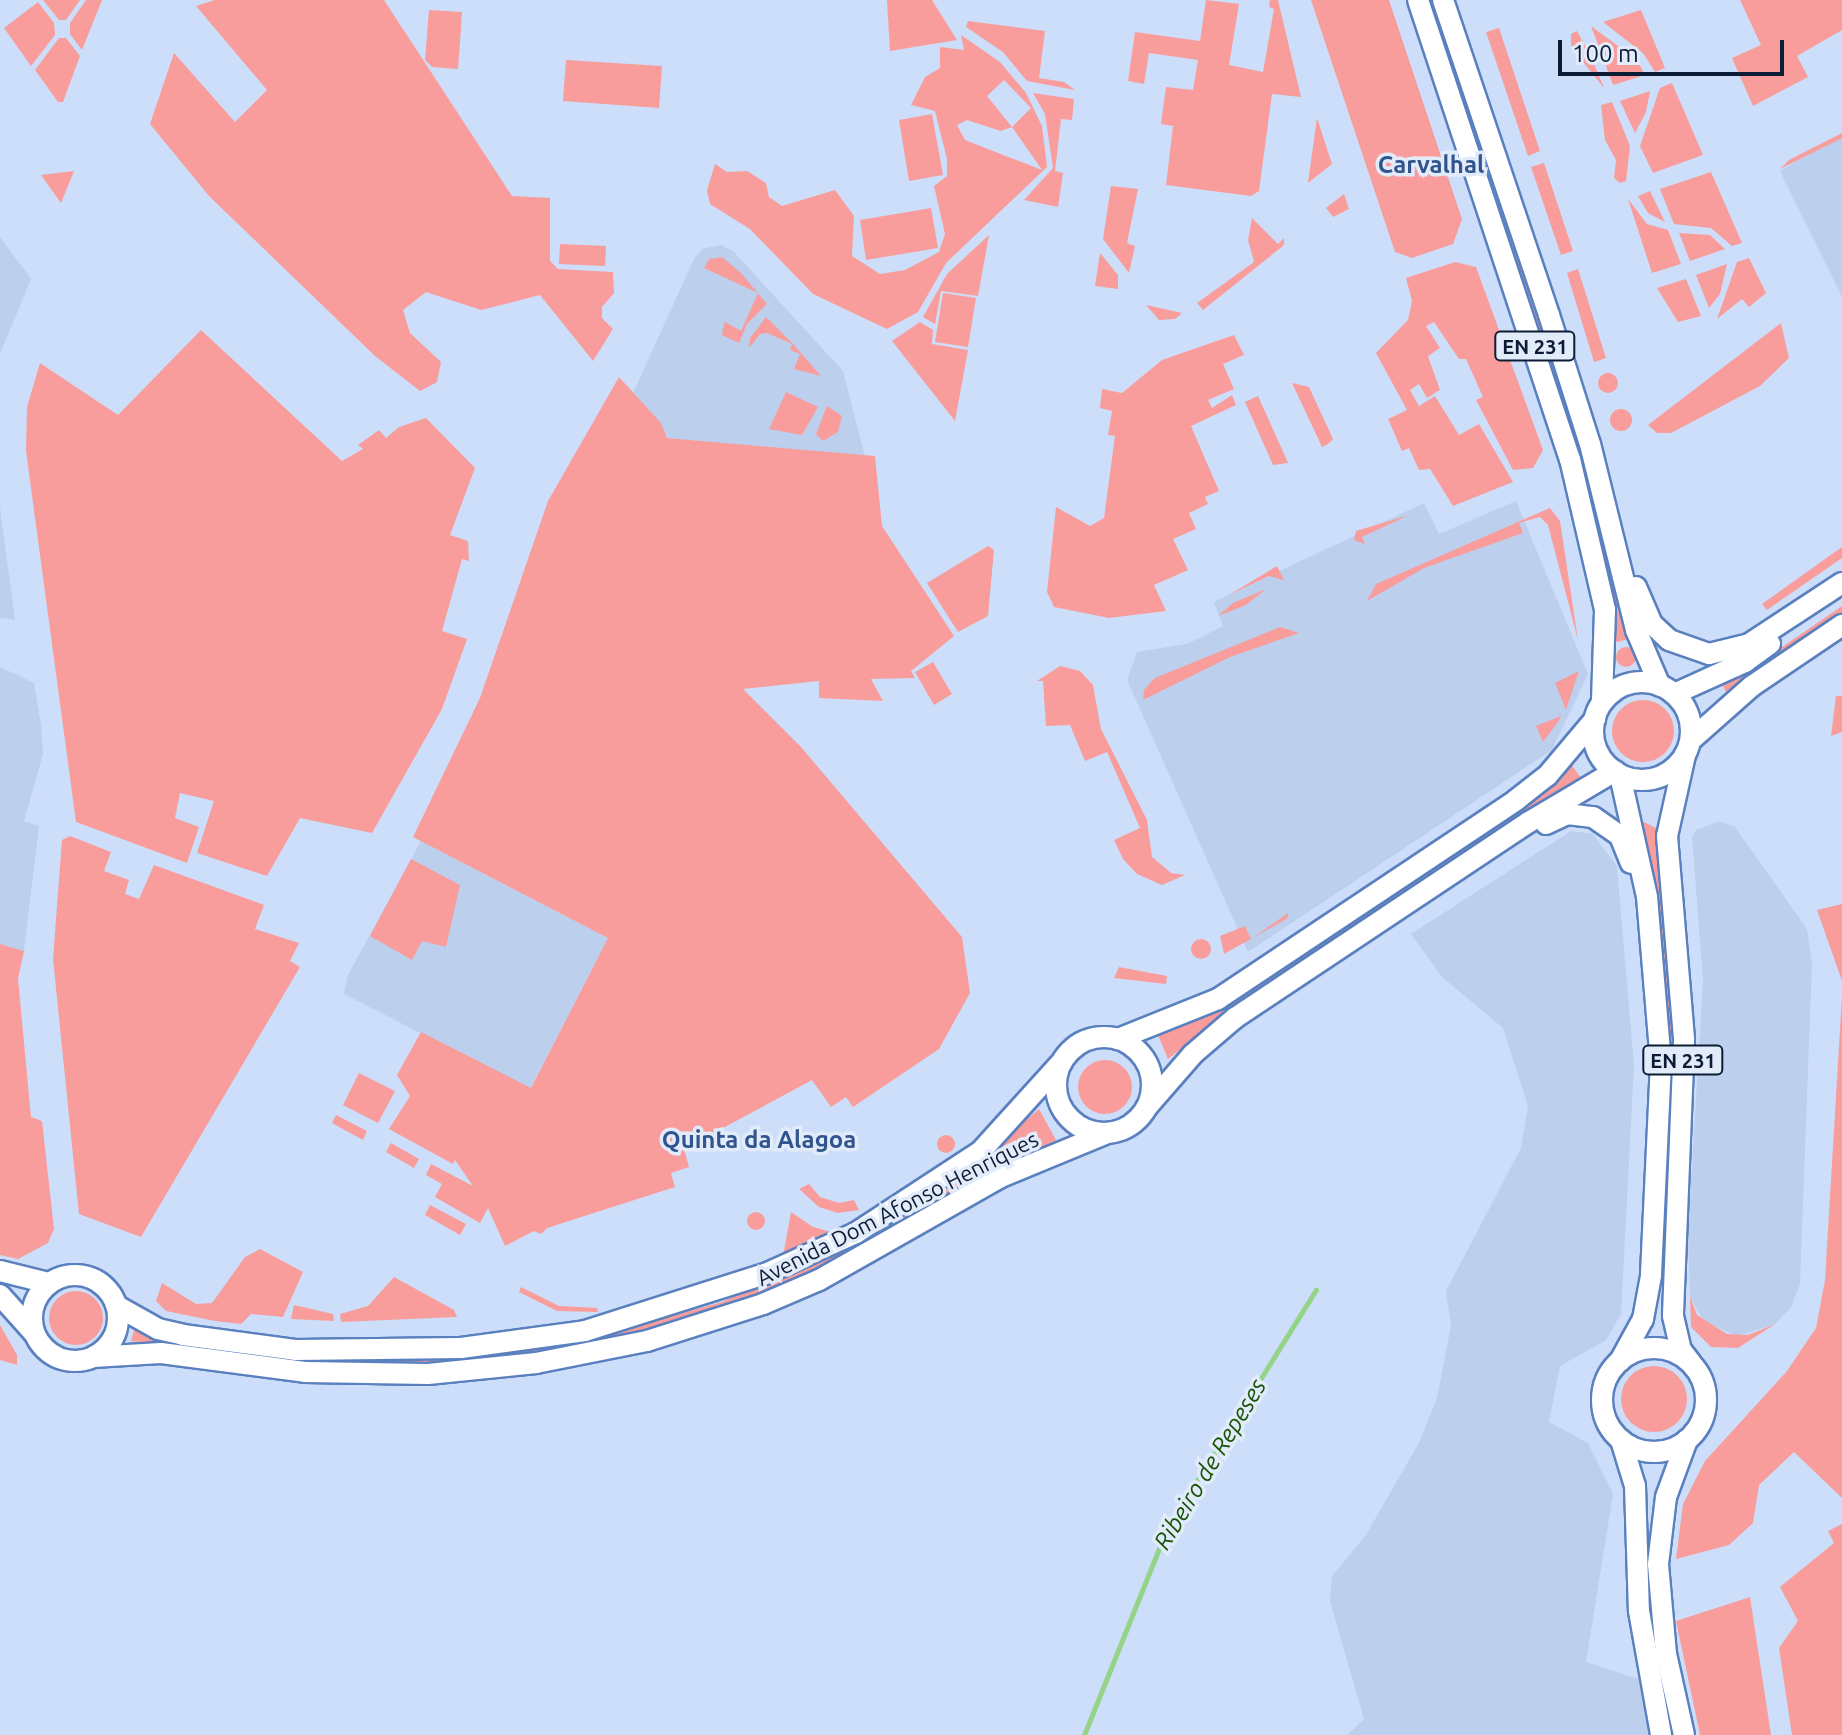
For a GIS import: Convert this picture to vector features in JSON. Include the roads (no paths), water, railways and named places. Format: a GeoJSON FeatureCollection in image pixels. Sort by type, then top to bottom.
{"type":"FeatureCollection","features":[{"type":"Feature","properties":{"kind":"main road","name":"EN 231"},"geometry":{"type":"LineString","coordinates":[[1418,0],[1570,459],[1605,610],[1599,710]]}},
{"type":"Feature","properties":{"kind":"main road","name":"EN 231"},"geometry":{"type":"LineString","coordinates":[[1443,0],[1554,328],[1611,527],[1636,630],[1667,690]]}},
{"type":"Feature","properties":{"kind":"main road"},"geometry":{"type":"LineString","coordinates":[[1611,527],[1652,624],[1688,650],[1709,654],[1749,644],[1842,583]]}},
{"type":"Feature","properties":{"kind":"main road"},"geometry":{"type":"LineString","coordinates":[[1617,773],[1481,854],[1235,1018],[1193,1054],[1130,1126],[1105,1134],[1089,1131],[1063,1112],[1057,1097],[1059,1065],[1067,1053],[1090,1039],[1118,1039],[1218,999],[1516,800],[1547,776],[1599,710],[1628,685],[1667,690],[1745,662],[1842,595]]}},
{"type":"Feature","properties":{"kind":"main road"},"geometry":{"type":"LineString","coordinates":[[1599,710],[1597,751],[1617,773],[1649,780],[1663,776],[1752,686],[1842,625]]}},
{"type":"Feature","properties":{"kind":"main road"},"geometry":{"type":"LineString","coordinates":[[1667,690],[1688,715],[1688,748]]}},
{"type":"Feature","properties":{"kind":"main road","name":"EN 231"},"geometry":{"type":"LineString","coordinates":[[1684,1735],[1666,1654],[1658,1564],[1666,1497],[1687,1440],[1706,1403],[1702,1379],[1681,1350],[1673,1316],[1684,1040],[1667,836],[1688,748]]}},
{"type":"Feature","properties":{"kind":"main road","name":"EN 231"},"geometry":{"type":"LineString","coordinates":[[1617,773],[1647,897],[1661,1062],[1651,1276],[1643,1319],[1602,1396],[1608,1423],[1621,1440],[1635,1486],[1639,1611],[1661,1735]]}},
{"type":"Feature","properties":{"kind":"main road"},"geometry":{"type":"LineString","coordinates":[[1481,854],[1521,840],[1560,816],[1593,817],[1620,836],[1634,879],[1647,897]]}},
{"type":"Feature","properties":{"kind":"main road"},"geometry":{"type":"LineString","coordinates":[[1118,1039],[1141,1054],[1149,1067],[1152,1080],[1147,1107]]}},
{"type":"Feature","properties":{"kind":"main road","name":"Avenida Dom Afonso Henriques"},"geometry":{"type":"LineString","coordinates":[[117,1306],[158,1329],[295,1350],[461,1348],[585,1331],[737,1285],[856,1233],[980,1152],[1059,1065]]}},
{"type":"Feature","properties":{"kind":"main road","name":"Avenida Dom Afonso Henriques"},"geometry":{"type":"LineString","coordinates":[[93,1357],[161,1353],[305,1372],[428,1374],[536,1363],[647,1341],[763,1304],[819,1280],[1001,1177],[1105,1134]]}},
{"type":"Feature","properties":{"kind":"main road"},"geometry":{"type":"LineString","coordinates":[[0,1271],[49,1283]]}},
{"type":"Feature","properties":{"kind":"main road"},"geometry":{"type":"LineString","coordinates":[[0,1295],[41,1345],[65,1360],[93,1357],[114,1336],[117,1306],[91,1278],[69,1275],[49,1283],[35,1301],[34,1333]]}},
{"type":"Feature","properties":{"kind":"main road"},"geometry":{"type":"LineString","coordinates":[[1620,1361],[1660,1348],[1691,1363]]}},
{"type":"Feature","properties":{"kind":"main road"},"geometry":{"type":"LineString","coordinates":[[1621,1440],[1660,1451],[1687,1440]]}},
{"type":"Feature","properties":{"kind":"waterway","name":"Ribeiro de Repeses"},"geometry":{"type":"LineString","coordinates":[[1084,1735],[1167,1529],[1316,1290]]}},
{"type":"Feature","properties":{"kind":"district","name":"Carvalhal"},"geometry":{"type":"Point","coordinates":[1431,165]}},
{"type":"Feature","properties":{"kind":"district","name":"Quinta da Alagoa"},"geometry":{"type":"Point","coordinates":[759,1140]}}]}
